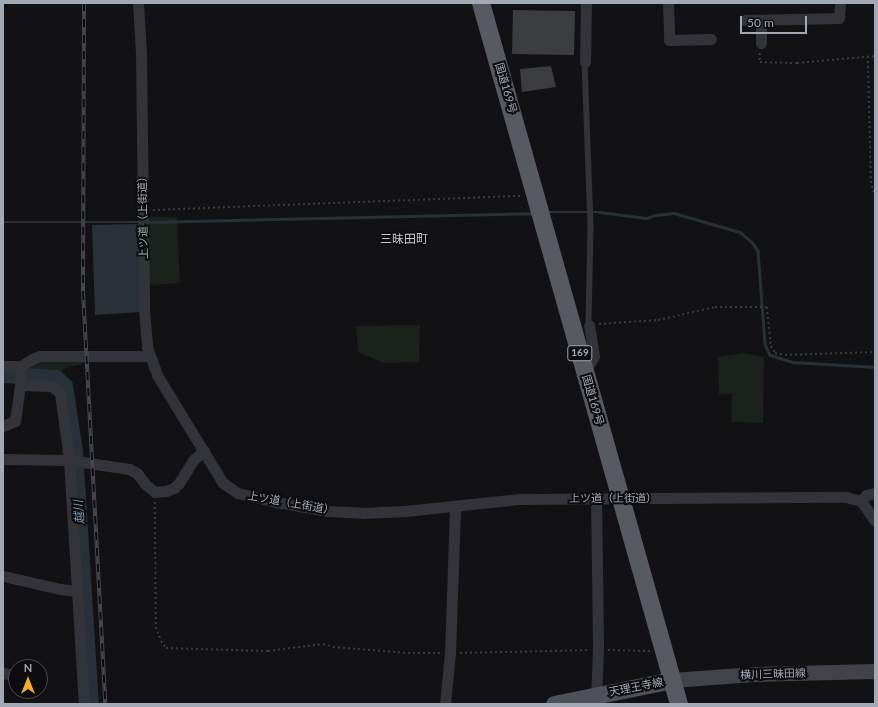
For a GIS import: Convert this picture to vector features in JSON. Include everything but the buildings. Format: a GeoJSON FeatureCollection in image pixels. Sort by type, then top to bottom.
{"type":"FeatureCollection","features":[{"type":"Feature","properties":{"kind":"highway","name":"国道169号"},"geometry":{"type":"LineString","coordinates":[[481,3],[537,195],[583,365],[679,704]]}},
{"type":"Feature","properties":{"kind":"main road","name":"横川三昧田線"},"geometry":{"type":"LineString","coordinates":[[672,680],[754,674],[875,671]]}},
{"type":"Feature","properties":{"kind":"main road","name":"天理王寺線"},"geometry":{"type":"LineString","coordinates":[[554,704],[596,699],[672,680]]}},
{"type":"Feature","properties":{"kind":"street","name":"上ツ道（上街道）"},"geometry":{"type":"LineString","coordinates":[[138,3],[142,54],[142,210],[144,310],[149,356],[157,375],[222,483],[238,493],[276,502],[328,511],[363,513],[455,507],[520,499],[740,499],[846,497],[861,501]]}},
{"type":"Feature","properties":{"kind":"street"},"geometry":{"type":"LineString","coordinates":[[585,62],[586,3]]}},
{"type":"Feature","properties":{"kind":"street"},"geometry":{"type":"LineString","coordinates":[[668,3],[669,40],[711,39]]}},
{"type":"Feature","properties":{"kind":"street"},"geometry":{"type":"LineString","coordinates":[[745,20],[839,18],[840,3]]}},
{"type":"Feature","properties":{"kind":"street"},"geometry":{"type":"LineString","coordinates":[[761,20],[761,43]]}},
{"type":"Feature","properties":{"kind":"street"},"geometry":{"type":"LineString","coordinates":[[583,365],[590,363],[594,356],[589,325]]}},
{"type":"Feature","properties":{"kind":"street"},"geometry":{"type":"LineString","coordinates":[[3,366],[21,366],[40,356],[149,356]]}},
{"type":"Feature","properties":{"kind":"street"},"geometry":{"type":"LineString","coordinates":[[3,426],[15,421],[21,366]]}},
{"type":"Feature","properties":{"kind":"street"},"geometry":{"type":"LineString","coordinates":[[20,385],[51,386],[60,393],[69,460],[84,704]]}},
{"type":"Feature","properties":{"kind":"street"},"geometry":{"type":"LineString","coordinates":[[3,458],[69,460],[129,469],[137,473],[144,484],[155,492],[166,492],[174,488],[179,483],[194,459],[204,451]]}},
{"type":"Feature","properties":{"kind":"street"},"geometry":{"type":"LineString","coordinates":[[875,493],[866,495],[861,501],[875,521]]}},
{"type":"Feature","properties":{"kind":"street"},"geometry":{"type":"LineString","coordinates":[[596,498],[598,649],[596,699]]}},
{"type":"Feature","properties":{"kind":"street"},"geometry":{"type":"LineString","coordinates":[[445,704],[450,653],[455,507]]}},
{"type":"Feature","properties":{"kind":"street"},"geometry":{"type":"LineString","coordinates":[[3,576],[60,589],[77,591]]}},
{"type":"Feature","properties":{"kind":"lane"},"geometry":{"type":"LineString","coordinates":[[585,62],[590,227],[589,325]]}},
{"type":"Feature","properties":{"kind":"path"},"geometry":{"type":"LineString","coordinates":[[868,56],[871,181],[875,197]]}},
{"type":"Feature","properties":{"kind":"path"},"geometry":{"type":"LineString","coordinates":[[760,62],[797,63],[875,56]]}},
{"type":"Feature","properties":{"kind":"path"},"geometry":{"type":"LineString","coordinates":[[142,210],[537,195]]}},
{"type":"Feature","properties":{"kind":"path"},"geometry":{"type":"LineString","coordinates":[[589,325],[658,320],[715,307],[767,307],[771,346],[775,353],[785,355],[875,352]]}},
{"type":"Feature","properties":{"kind":"path"},"geometry":{"type":"LineString","coordinates":[[155,492],[156,627],[161,641],[166,648],[268,651],[323,644],[333,647],[408,653],[598,649],[648,651],[663,649]]}},
{"type":"Feature","properties":{"kind":"shaded area"},"geometry":{"type":"Polygon","coordinates":[[[147,217],[177,217],[180,283],[147,285],[147,217]]]}},
{"type":"Feature","properties":{"kind":"shaded area"},"geometry":{"type":"Polygon","coordinates":[[[138,224],[140,312],[95,315],[92,225],[138,224]]]}},
{"type":"Feature","properties":{"kind":"shaded area"},"geometry":{"type":"Polygon","coordinates":[[[420,325],[419,362],[383,363],[358,352],[356,326],[420,325]]]}},
{"type":"Feature","properties":{"kind":"shaded area"},"geometry":{"type":"Polygon","coordinates":[[[744,353],[764,357],[763,423],[731,422],[732,394],[719,394],[718,357],[744,353]]]}},
{"type":"Feature","properties":{"kind":"shaded area"},"geometry":{"type":"Polygon","coordinates":[[[84,357],[83,364],[68,367],[51,377],[21,375],[32,359],[84,357]]]}},
{"type":"Feature","properties":{"kind":"waterway"},"geometry":{"type":"LineString","coordinates":[[547,212],[599,212],[646,218],[655,215],[674,213],[740,232],[752,242],[758,251],[765,344],[770,355],[793,362],[875,367]]}},
{"type":"Feature","properties":{"kind":"waterway"},"geometry":{"type":"LineString","coordinates":[[147,222],[534,213]]}},
{"type":"Feature","properties":{"kind":"waterway"},"geometry":{"type":"LineString","coordinates":[[3,222],[140,222]]}},
{"type":"Feature","properties":{"kind":"waterway","name":"越川"},"geometry":{"type":"LineString","coordinates":[[3,375],[56,378],[65,386],[75,451],[91,704]]}},
{"type":"Feature","properties":{"kind":"railway"},"geometry":{"type":"LineString","coordinates":[[84,3],[83,292],[105,704]]}},
{"type":"Feature","properties":{"kind":"district","name":"三昧田町"},"geometry":{"type":"Point","coordinates":[404,239]}}]}
